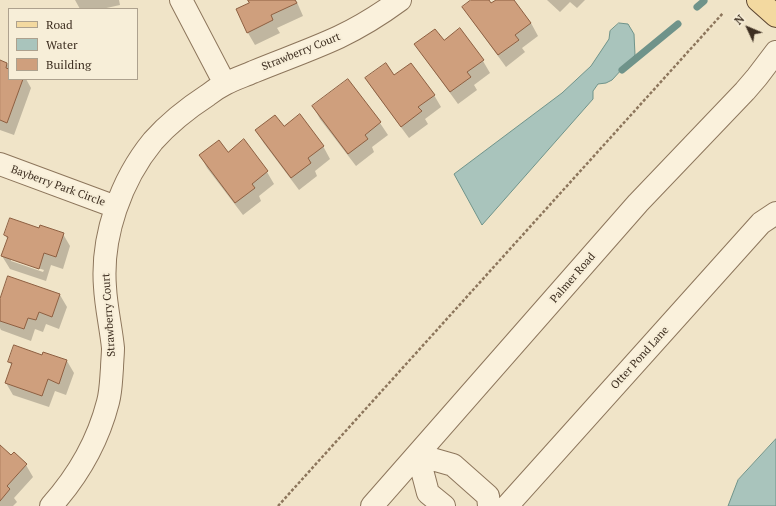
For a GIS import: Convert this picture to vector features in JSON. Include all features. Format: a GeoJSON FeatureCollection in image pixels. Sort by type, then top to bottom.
{"type":"FeatureCollection","features":[{"type":"Feature","properties":{"kind":"main road"},"geometry":{"type":"LineString","coordinates":[[758,0],[776,16]]}},
{"type":"Feature","properties":{"kind":"street"},"geometry":{"type":"LineString","coordinates":[[181,0],[225,84]]}},
{"type":"Feature","properties":{"kind":"street","name":"Strawberry Court"},"geometry":{"type":"LineString","coordinates":[[51,506],[60,497],[77,473],[91,449],[102,423],[108,401],[111,381],[113,349],[105,286],[105,259],[109,235],[116,207],[124,188],[133,170],[153,141],[191,106],[225,84],[340,37],[366,23],[400,0]]}},
{"type":"Feature","properties":{"kind":"street","name":"Palmer Road"},"geometry":{"type":"LineString","coordinates":[[372,506],[638,203],[745,91],[776,52]]}},
{"type":"Feature","properties":{"kind":"street","name":"Bayberry Park Circle"},"geometry":{"type":"LineString","coordinates":[[0,164],[116,207]]}},
{"type":"Feature","properties":{"kind":"street","name":"Otter Pond Lane"},"geometry":{"type":"LineString","coordinates":[[507,506],[760,223],[776,213]]}},
{"type":"Feature","properties":{"kind":"street"},"geometry":{"type":"LineString","coordinates":[[418,455],[428,493],[444,506]]}},
{"type":"Feature","properties":{"kind":"street"},"geometry":{"type":"LineString","coordinates":[[418,455],[452,465],[488,496],[489,506]]}},
{"type":"Feature","properties":{"kind":"path"},"geometry":{"type":"LineString","coordinates":[[278,506],[723,13]]}},
{"type":"Feature","properties":{"kind":"water"},"geometry":{"type":"Polygon","coordinates":[[[619,23],[628,24],[634,34],[635,55],[612,80],[606,83],[598,84],[593,91],[593,99],[482,225],[454,174],[562,93],[591,66],[609,39],[610,31],[619,23]]]}},
{"type":"Feature","properties":{"kind":"water"},"geometry":{"type":"Polygon","coordinates":[[[776,439],[776,506],[728,506],[738,480],[776,439]]]}},
{"type":"Feature","properties":{"kind":"building"},"geometry":{"type":"Polygon","coordinates":[[[248,0],[295,0],[297,3],[271,15],[273,20],[247,33],[236,9],[249,3],[248,0]]]}},
{"type":"Feature","properties":{"kind":"building"},"geometry":{"type":"Polygon","coordinates":[[[471,0],[489,0],[491,3],[496,0],[514,0],[531,23],[515,35],[519,40],[498,55],[462,7],[471,0]]]}},
{"type":"Feature","properties":{"kind":"building"},"geometry":{"type":"Polygon","coordinates":[[[460,28],[484,60],[467,72],[471,77],[450,92],[414,44],[435,29],[444,40],[460,28]]]}},
{"type":"Feature","properties":{"kind":"building"},"geometry":{"type":"Polygon","coordinates":[[[0,60],[7,63],[6,68],[8,69],[8,80],[23,80],[7,123],[0,120],[0,60]]]}},
{"type":"Feature","properties":{"kind":"building"},"geometry":{"type":"Polygon","coordinates":[[[386,63],[394,75],[411,63],[435,95],[418,107],[422,111],[401,127],[365,78],[386,63]]]}},
{"type":"Feature","properties":{"kind":"building"},"geometry":{"type":"Polygon","coordinates":[[[348,79],[381,122],[365,135],[368,139],[348,154],[312,106],[348,79]]]}},
{"type":"Feature","properties":{"kind":"building"},"geometry":{"type":"Polygon","coordinates":[[[300,114],[324,146],[308,158],[311,163],[291,178],[255,130],[275,115],[284,126],[300,114]]]}},
{"type":"Feature","properties":{"kind":"building"},"geometry":{"type":"Polygon","coordinates":[[[244,139],[268,171],[252,184],[255,188],[235,203],[199,155],[219,140],[228,152],[244,139]]]}},
{"type":"Feature","properties":{"kind":"building"},"geometry":{"type":"Polygon","coordinates":[[[10,218],[39,228],[40,225],[64,233],[56,257],[44,253],[39,269],[1,256],[8,237],[4,235],[10,218]]]}},
{"type":"Feature","properties":{"kind":"building"},"geometry":{"type":"Polygon","coordinates":[[[8,276],[60,294],[52,317],[39,312],[36,320],[28,318],[24,329],[0,321],[0,299],[8,276]]]}},
{"type":"Feature","properties":{"kind":"building"},"geometry":{"type":"Polygon","coordinates":[[[14,345],[42,355],[43,352],[67,360],[59,384],[48,379],[42,396],[5,383],[12,363],[8,362],[14,345]]]}},
{"type":"Feature","properties":{"kind":"building"},"geometry":{"type":"Polygon","coordinates":[[[0,445],[11,455],[14,452],[27,464],[7,486],[10,489],[0,501],[0,445]]]}},
{"type":"Feature","properties":{"kind":"waterway"},"geometry":{"type":"LineString","coordinates":[[697,7],[704,1]]}},
{"type":"Feature","properties":{"kind":"waterway"},"geometry":{"type":"LineString","coordinates":[[622,70],[678,24]]}}]}
